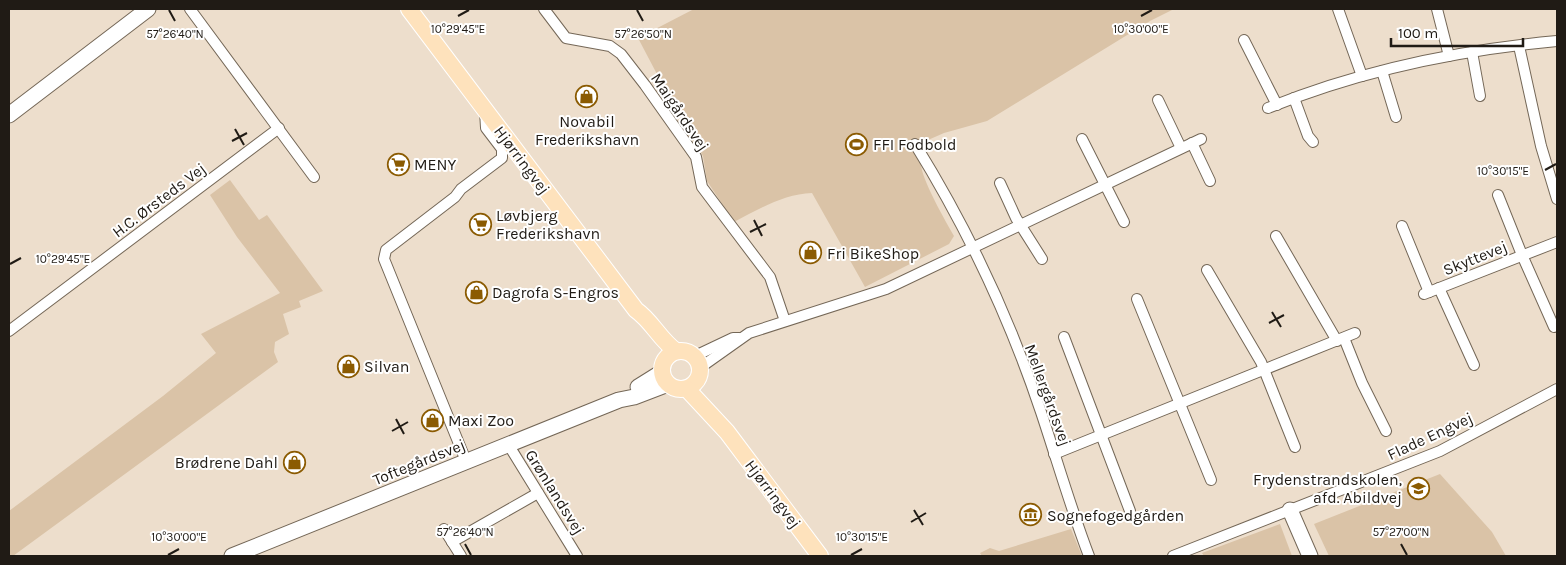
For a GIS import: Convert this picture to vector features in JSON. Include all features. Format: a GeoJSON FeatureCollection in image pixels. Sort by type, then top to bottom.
{"type":"FeatureCollection","features":[{"type":"Feature","properties":{"kind":"main road","name":"Hjørringvej"},"geometry":{"type":"LineString","coordinates":[[409,9],[636,310],[667,367]]}},
{"type":"Feature","properties":{"kind":"main road"},"geometry":{"type":"LineString","coordinates":[[682,351],[695,373],[677,389],[667,367],[682,351]]}},
{"type":"Feature","properties":{"kind":"main road","name":"Hjørringvej"},"geometry":{"type":"LineString","coordinates":[[695,373],[727,432],[820,556]]}},
{"type":"Feature","properties":{"kind":"street"},"geometry":{"type":"LineString","coordinates":[[9,115],[148,9]]}},
{"type":"Feature","properties":{"kind":"street"},"geometry":{"type":"LineString","coordinates":[[190,9],[314,177]]}},
{"type":"Feature","properties":{"kind":"street","name":"Maigårdsvej"},"geometry":{"type":"LineString","coordinates":[[544,9],[566,38],[610,46],[620,54],[633,70],[696,158],[702,187],[770,277],[785,322]]}},
{"type":"Feature","properties":{"kind":"street"},"geometry":{"type":"LineString","coordinates":[[1338,9],[1362,76]]}},
{"type":"Feature","properties":{"kind":"street"},"geometry":{"type":"LineString","coordinates":[[1437,9],[1449,56]]}},
{"type":"Feature","properties":{"kind":"street"},"geometry":{"type":"LineString","coordinates":[[1244,40],[1272,106],[1382,71],[1472,52],[1557,41]]}},
{"type":"Feature","properties":{"kind":"street"},"geometry":{"type":"LineString","coordinates":[[1519,46],[1541,146],[1557,198]]}},
{"type":"Feature","properties":{"kind":"street"},"geometry":{"type":"LineString","coordinates":[[1472,52],[1480,96]]}},
{"type":"Feature","properties":{"kind":"street"},"geometry":{"type":"LineString","coordinates":[[1382,71],[1396,117]]}},
{"type":"Feature","properties":{"kind":"street"},"geometry":{"type":"LineString","coordinates":[[1294,98],[1312,142]]}},
{"type":"Feature","properties":{"kind":"street"},"geometry":{"type":"LineString","coordinates":[[1158,100],[1181,148]]}},
{"type":"Feature","properties":{"kind":"street"},"geometry":{"type":"LineString","coordinates":[[466,461],[384,259],[386,250],[455,197],[503,155],[502,149],[486,128],[485,110]]}},
{"type":"Feature","properties":{"kind":"street","name":"H.C. Ørsteds Vej"},"geometry":{"type":"LineString","coordinates":[[9,331],[278,128]]}},
{"type":"Feature","properties":{"kind":"street"},"geometry":{"type":"LineString","coordinates":[[1082,139],[1124,222]]}},
{"type":"Feature","properties":{"kind":"street"},"geometry":{"type":"LineString","coordinates":[[695,373],[749,333],[886,289],[1197,141],[1210,180]]}},
{"type":"Feature","properties":{"kind":"street","name":"Mellergårdsvej"},"geometry":{"type":"LineString","coordinates":[[915,144],[946,194],[973,246],[1020,357],[1089,556]]}},
{"type":"Feature","properties":{"kind":"street"},"geometry":{"type":"LineString","coordinates":[[1000,183],[1020,224],[1042,259]]}},
{"type":"Feature","properties":{"kind":"street","name":"Skyttevej"},"geometry":{"type":"LineString","coordinates":[[1498,195],[1554,327]]}},
{"type":"Feature","properties":{"kind":"street","name":"Skyttevej"},"geometry":{"type":"LineString","coordinates":[[1402,226],[1430,292],[1474,365]]}},
{"type":"Feature","properties":{"kind":"street"},"geometry":{"type":"LineString","coordinates":[[1276,236],[1340,339],[1386,431]]}},
{"type":"Feature","properties":{"kind":"street","name":"Skyttevej"},"geometry":{"type":"LineString","coordinates":[[1430,292],[1557,242]]}},
{"type":"Feature","properties":{"kind":"street"},"geometry":{"type":"LineString","coordinates":[[1207,270],[1265,370],[1295,446]]}},
{"type":"Feature","properties":{"kind":"street"},"geometry":{"type":"LineString","coordinates":[[1138,299],[1211,480]]}},
{"type":"Feature","properties":{"kind":"street"},"geometry":{"type":"LineString","coordinates":[[1054,454],[1355,333]]}},
{"type":"Feature","properties":{"kind":"street"},"geometry":{"type":"LineString","coordinates":[[1064,337],[1130,511]]}},
{"type":"Feature","properties":{"kind":"street","name":"Toftegårdsvej"},"geometry":{"type":"LineString","coordinates":[[240,555],[619,400],[667,367]]}},
{"type":"Feature","properties":{"kind":"street","name":"Flade Engvej"},"geometry":{"type":"LineString","coordinates":[[1173,556],[1440,451],[1557,389]]}},
{"type":"Feature","properties":{"kind":"street","name":"Grønlandsvej"},"geometry":{"type":"LineString","coordinates":[[508,444],[577,556]]}},
{"type":"Feature","properties":{"kind":"street"},"geometry":{"type":"LineString","coordinates":[[452,542],[538,493]]}},
{"type":"Feature","properties":{"kind":"street"},"geometry":{"type":"LineString","coordinates":[[1290,510],[1310,556]]}},
{"type":"Feature","properties":{"kind":"street"},"geometry":{"type":"LineString","coordinates":[[444,529],[461,556]]}},
{"type":"Feature","properties":{"kind":"shaded area","name":"FFI Fodbold"},"geometry":{"type":"Polygon","coordinates":[[[694,9],[1174,9],[1150,21],[987,121],[944,133],[928,140],[921,160],[922,170],[934,200],[954,236],[949,244],[865,287],[812,193],[782,199],[734,222],[707,181],[703,156],[688,133],[638,38],[694,9]]]}},
{"type":"Feature","properties":{"kind":"shaded area"},"geometry":{"type":"Polygon","coordinates":[[[230,180],[259,220],[267,215],[323,291],[299,301],[301,307],[283,314],[289,334],[275,342],[274,352],[278,362],[13,556],[9,556],[9,511],[163,396],[216,353],[201,334],[280,293],[237,237],[210,195],[230,180]]]}},
{"type":"Feature","properties":{"kind":"shaded area","name":"Frydenstrandskolen, afd. Abildvej"},"geometry":{"type":"Polygon","coordinates":[[[1440,474],[1492,532],[1506,556],[1329,556],[1314,524],[1440,474]]]}},
{"type":"Feature","properties":{"kind":"shaded area"},"geometry":{"type":"Polygon","coordinates":[[[1280,524],[1292,556],[1204,556],[1202,553],[1280,524]]]}},
{"type":"Feature","properties":{"kind":"shaded area"},"geometry":{"type":"Polygon","coordinates":[[[1071,529],[1082,556],[982,556],[980,553],[990,548],[999,551],[1071,529]]]}},
{"type":"Feature","properties":{"kind":"place","name":"Novabil Frederikshavn"},"geometry":{"type":"Point","coordinates":[587,97]}},
{"type":"Feature","properties":{"kind":"place","name":"FFI Fodbold"},"geometry":{"type":"Point","coordinates":[857,144]}},
{"type":"Feature","properties":{"kind":"place","name":"MENY"},"geometry":{"type":"Point","coordinates":[398,164]}},
{"type":"Feature","properties":{"kind":"place","name":"Løvbjerg Frederikshavn"},"geometry":{"type":"Point","coordinates":[480,224]}},
{"type":"Feature","properties":{"kind":"place","name":"Fri BikeShop"},"geometry":{"type":"Point","coordinates":[811,253]}},
{"type":"Feature","properties":{"kind":"place","name":"Dagrofa S-Engros"},"geometry":{"type":"Point","coordinates":[476,292]}},
{"type":"Feature","properties":{"kind":"place","name":"Silvan"},"geometry":{"type":"Point","coordinates":[348,366]}},
{"type":"Feature","properties":{"kind":"place","name":"Maxi Zoo"},"geometry":{"type":"Point","coordinates":[432,420]}},
{"type":"Feature","properties":{"kind":"place","name":"Brødrene Dahl"},"geometry":{"type":"Point","coordinates":[294,462]}},
{"type":"Feature","properties":{"kind":"place","name":"Frydenstrandskolen, afd. Abildvej"},"geometry":{"type":"Point","coordinates":[1418,488]}},
{"type":"Feature","properties":{"kind":"place","name":"Sognefogedgården"},"geometry":{"type":"Point","coordinates":[1031,515]}}]}
